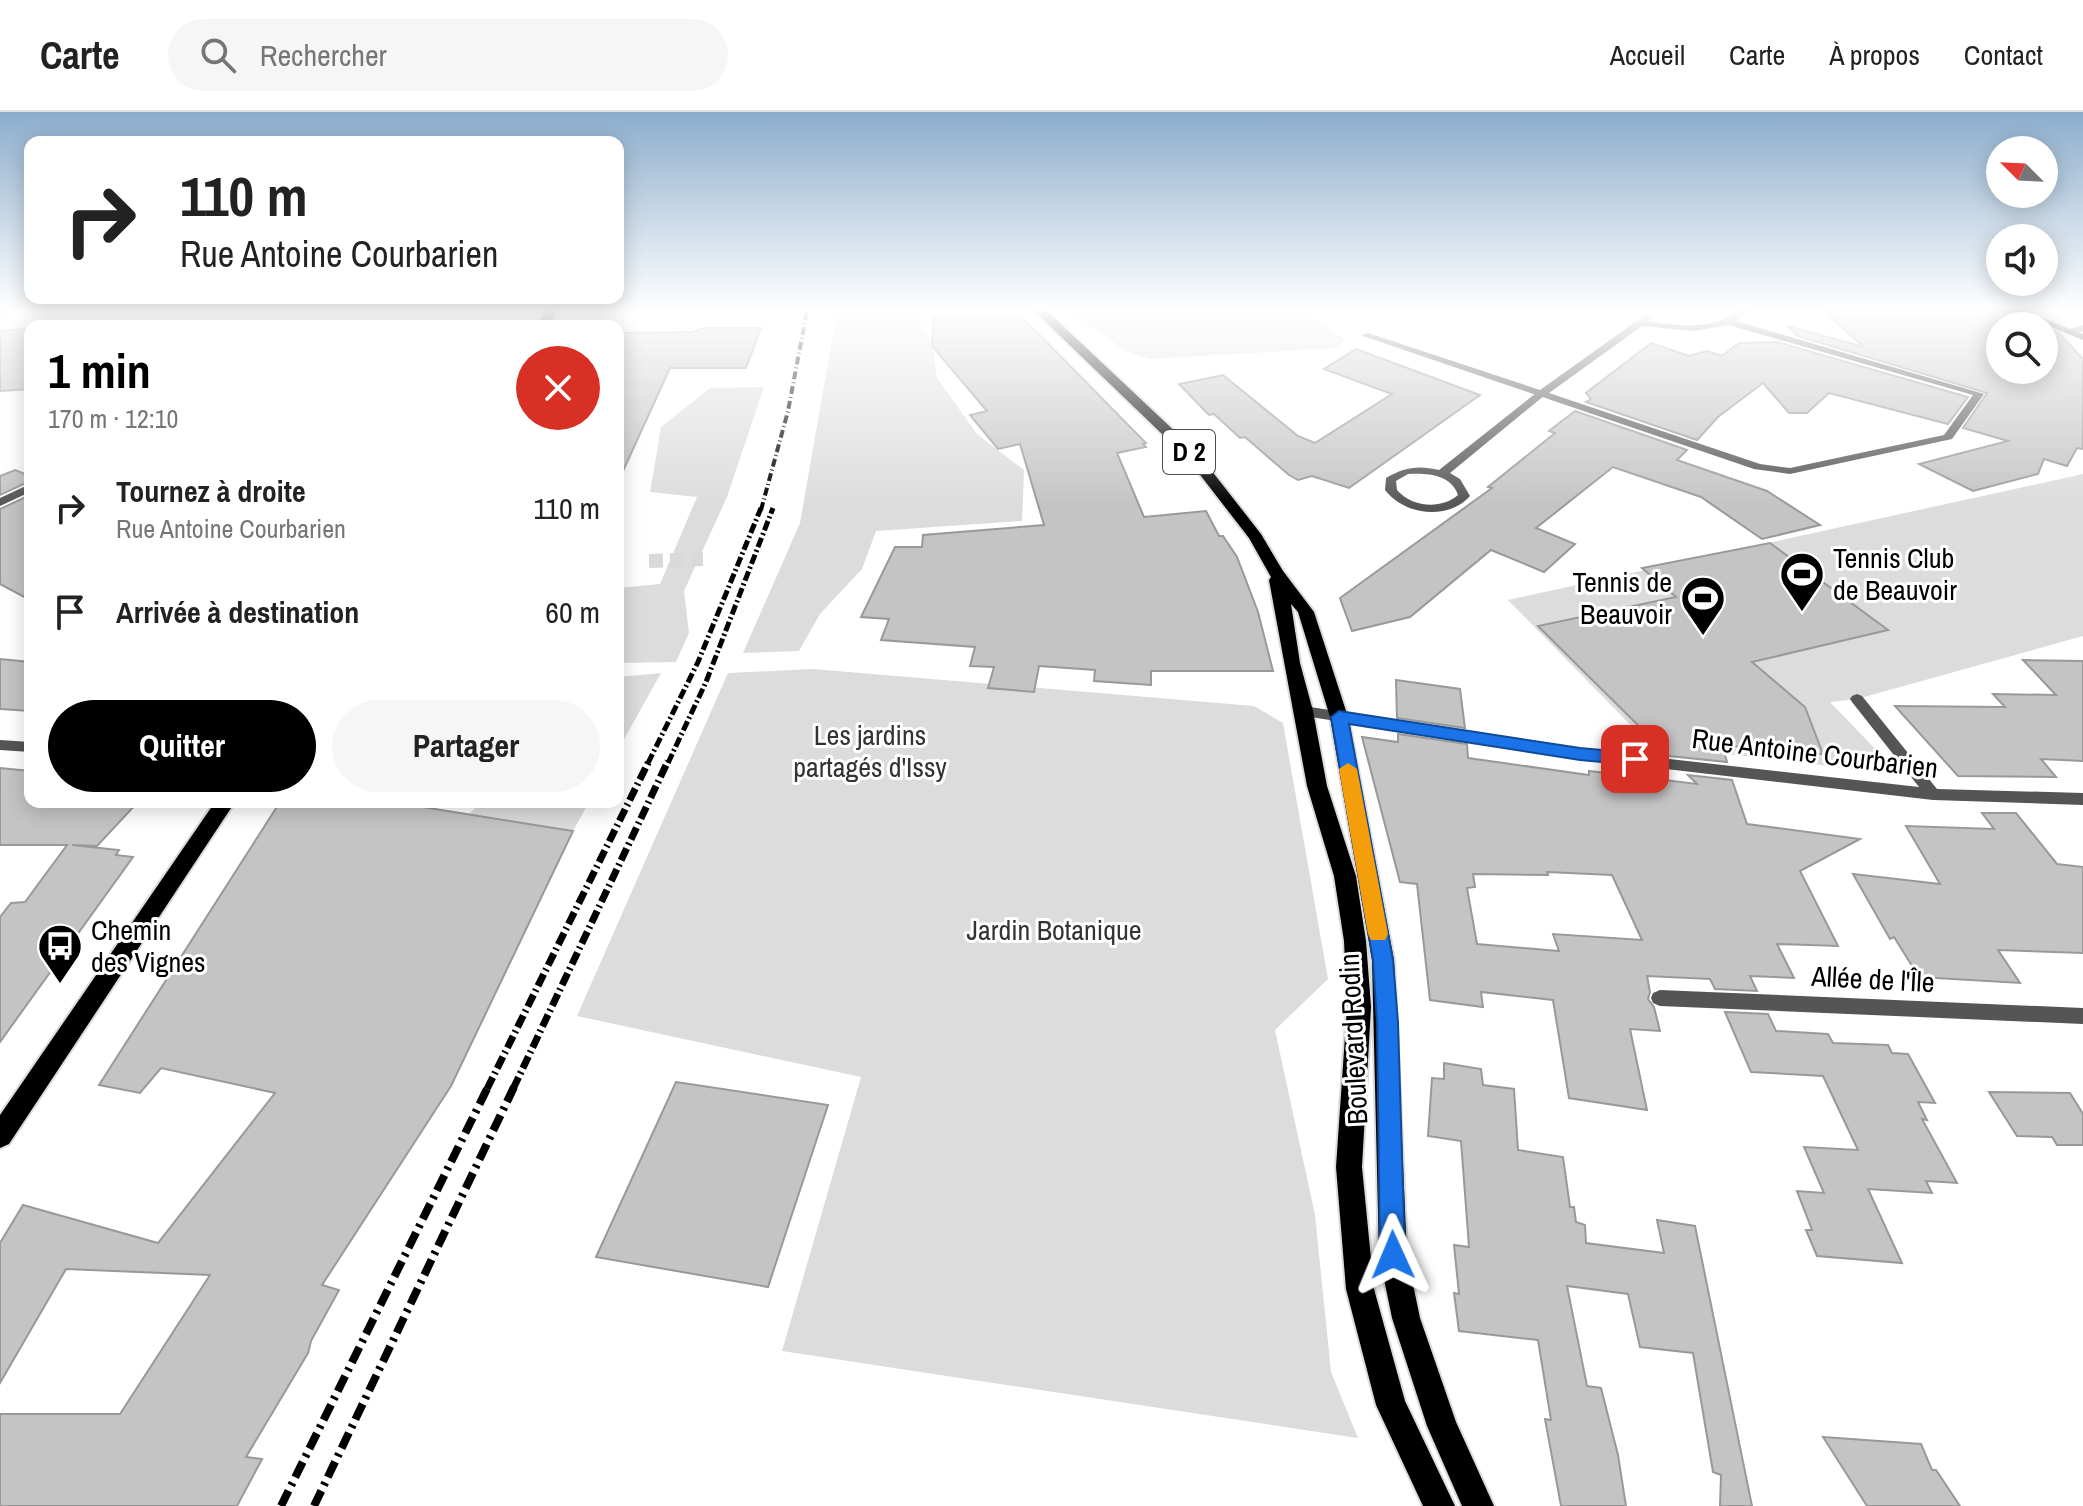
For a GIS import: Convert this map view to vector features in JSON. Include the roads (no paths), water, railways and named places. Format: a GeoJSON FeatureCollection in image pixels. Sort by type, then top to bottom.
{"type":"FeatureCollection","features":[{"type":"Feature","properties":{"kind":"main road","name":"Boulevard Rodin"},"geometry":{"type":"LineString","coordinates":[[1109,376],[1192,455],[1256,537],[1276,572],[1306,612],[1339,717],[1383,960],[1393,1255],[1406,1318],[1442,1426],[1478,1506]]}},
{"type":"Feature","properties":{"kind":"main road","name":"Boulevard Rodin"},"geometry":{"type":"LineString","coordinates":[[1276,572],[1317,786],[1345,876],[1355,941],[1358,1041],[1349,1167],[1360,1289],[1391,1405],[1439,1506]]}},
{"type":"Feature","properties":{"kind":"main road"},"geometry":{"type":"LineString","coordinates":[[0,1136],[221,808]]}},
{"type":"Feature","properties":{"kind":"street"},"geometry":{"type":"LineString","coordinates":[[1485,376],[1758,467],[1790,471],[1948,437],[1979,394],[1916,376]]}},
{"type":"Feature","properties":{"kind":"street"},"geometry":{"type":"LineString","coordinates":[[1441,474],[1452,478],[1463,490],[1464,496],[1454,505],[1420,507],[1399,499],[1389,486],[1390,480],[1405,471],[1441,474],[1566,376]]}},
{"type":"Feature","properties":{"kind":"street"},"geometry":{"type":"LineString","coordinates":[[0,502],[24,491]]}},
{"type":"Feature","properties":{"kind":"street"},"geometry":{"type":"LineString","coordinates":[[1857,699],[1933,794]]}},
{"type":"Feature","properties":{"kind":"street","name":"Rue Antoine Courbarien"},"geometry":{"type":"LineString","coordinates":[[1304,711],[1580,754],[1933,794],[2083,799]]}},
{"type":"Feature","properties":{"kind":"street"},"geometry":{"type":"LineString","coordinates":[[0,745],[24,747]]}},
{"type":"Feature","properties":{"kind":"street","name":"Allée de l'Île"},"geometry":{"type":"LineString","coordinates":[[1660,998],[2083,1016]]}},
{"type":"Feature","properties":{"kind":"tunnel"},"geometry":{"type":"LineString","coordinates":[[649,561],[703,559]]}},
{"type":"Feature","properties":{"kind":"railway"},"geometry":{"type":"LineString","coordinates":[[761,510],[795,376]]}},
{"type":"Feature","properties":{"kind":"railway"},"geometry":{"type":"LineString","coordinates":[[648,763],[698,662],[761,508]]}},
{"type":"Feature","properties":{"kind":"railway"},"geometry":{"type":"LineString","coordinates":[[668,763],[706,682],[773,508]]}},
{"type":"Feature","properties":{"kind":"railway"},"geometry":{"type":"LineString","coordinates":[[487,1089],[649,761]]}},
{"type":"Feature","properties":{"kind":"railway"},"geometry":{"type":"LineString","coordinates":[[513,1089],[668,761]]}},
{"type":"Feature","properties":{"kind":"railway"},"geometry":{"type":"LineString","coordinates":[[281,1506],[488,1087]]}},
{"type":"Feature","properties":{"kind":"railway"},"geometry":{"type":"LineString","coordinates":[[314,1506],[514,1087]]}},
{"type":"Feature","properties":{"kind":"place","name":"Tennis Club de Beauvoir"},"geometry":{"type":"Point","coordinates":[1802,613]}},
{"type":"Feature","properties":{"kind":"place","name":"Tennis de Beauvoir"},"geometry":{"type":"Point","coordinates":[1703,637]}},
{"type":"Feature","properties":{"kind":"place","name":"Chemin des Vignes"},"geometry":{"type":"Point","coordinates":[60,985]}},
{"type":"Feature","properties":{"kind":"park label","name":"Les jardins partagés d'Issy"},"geometry":{"type":"Point","coordinates":[870,751]}},
{"type":"Feature","properties":{"kind":"park label","name":"Jardin Botanique"},"geometry":{"type":"Point","coordinates":[1054,930]}}]}
